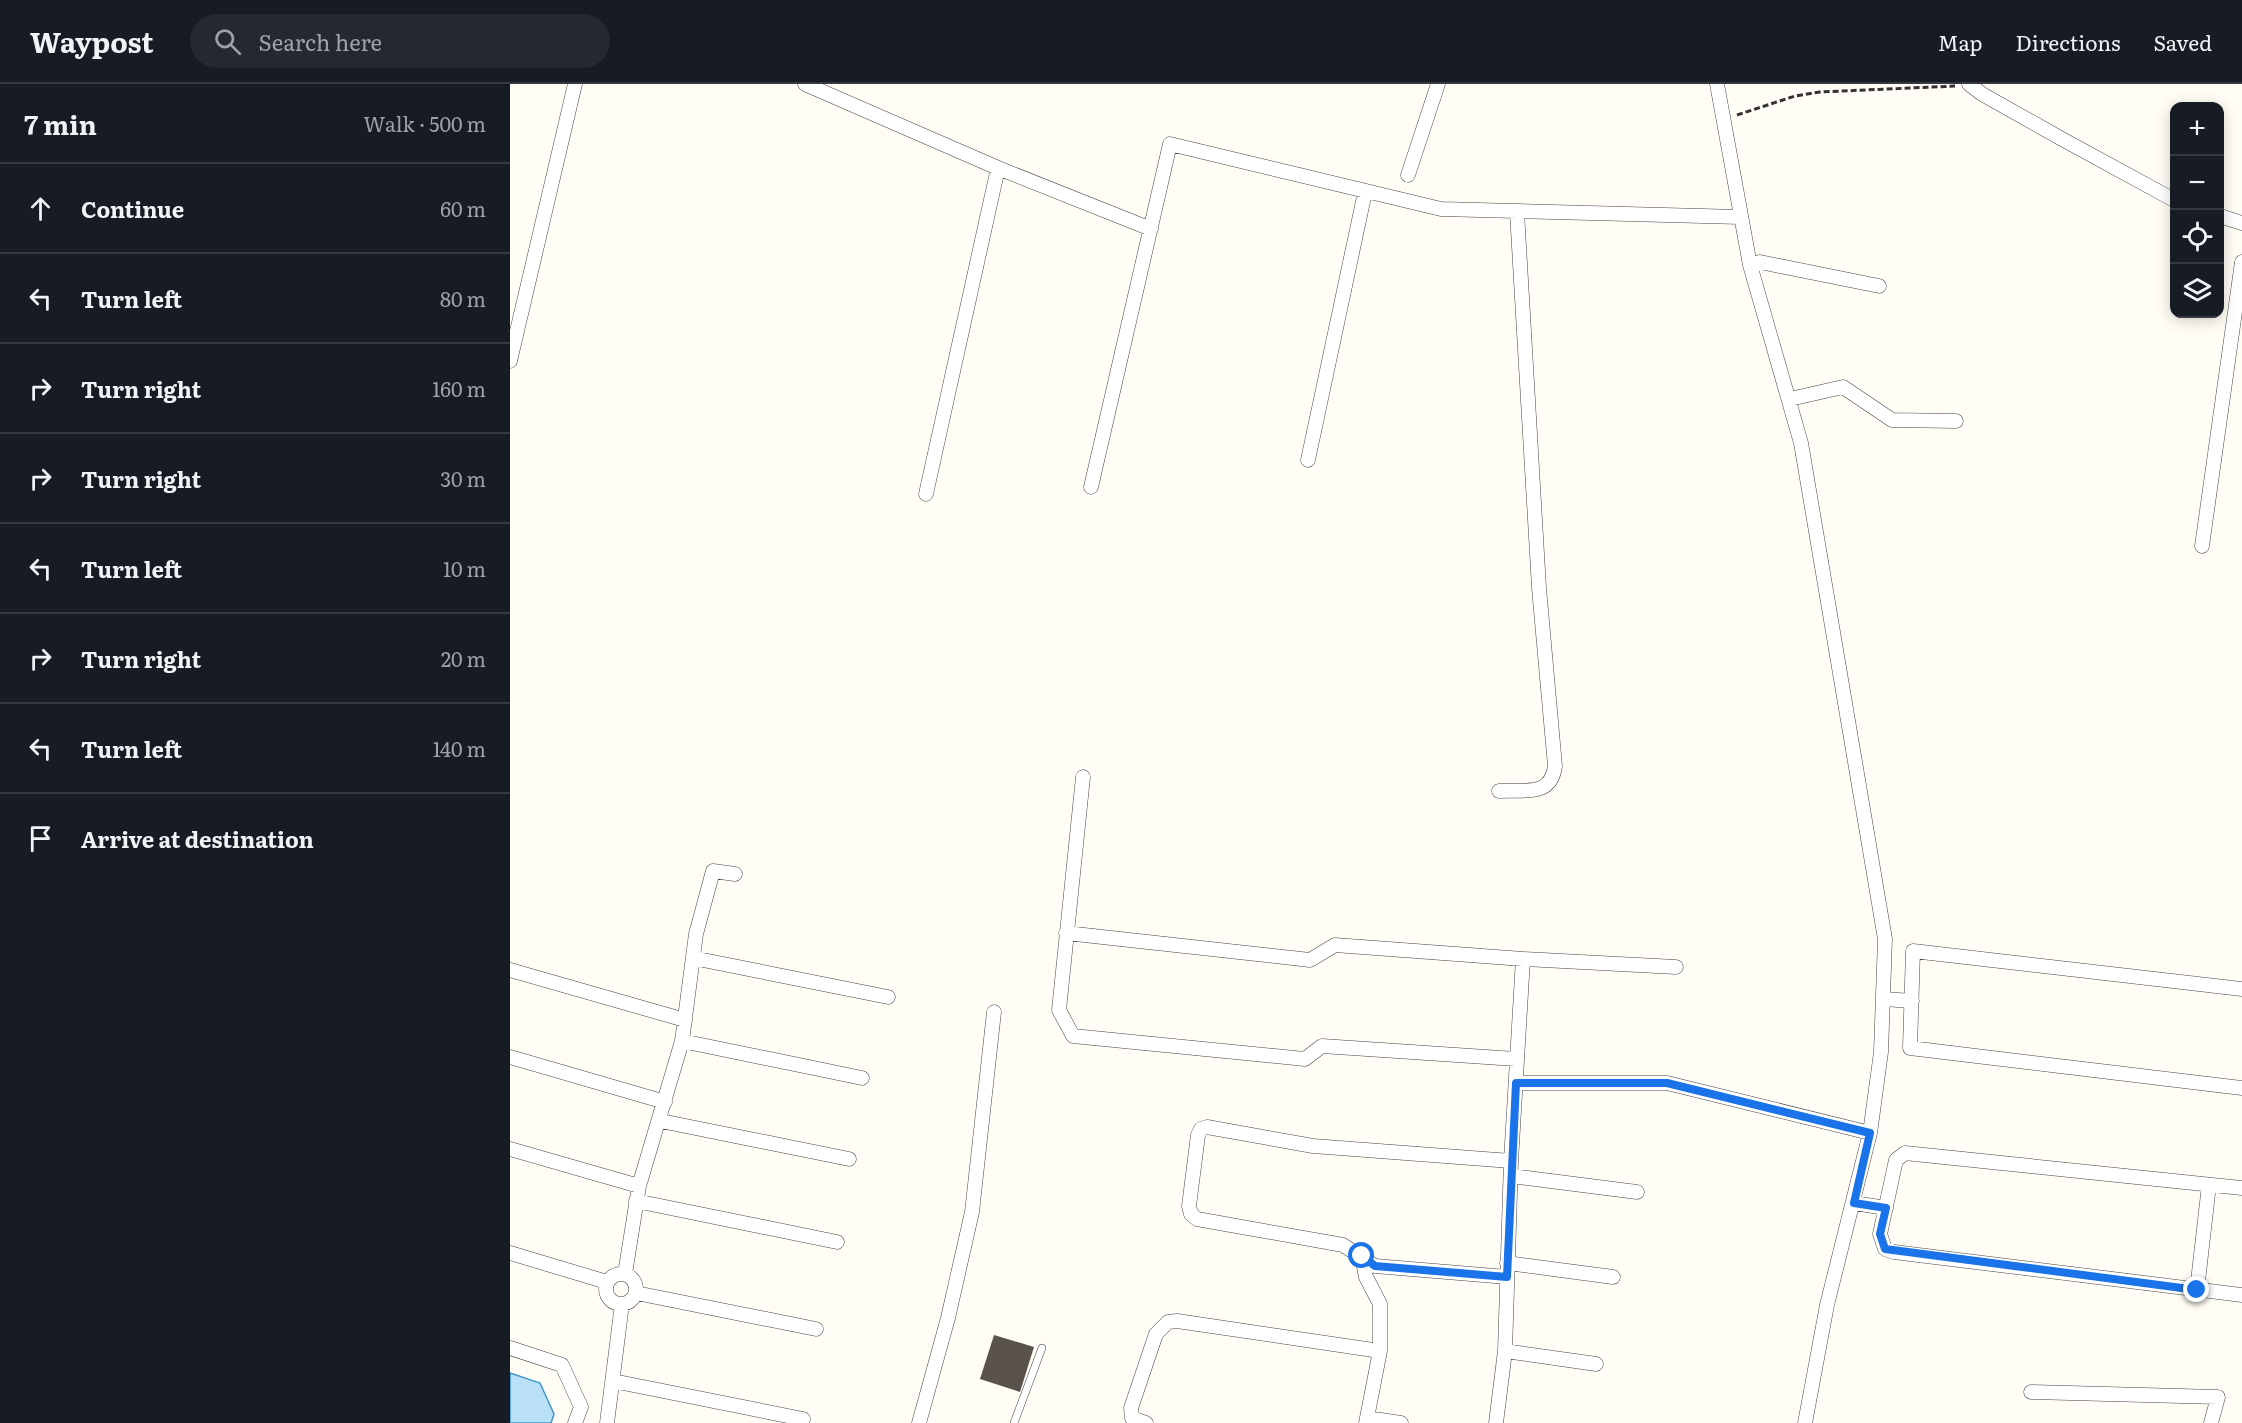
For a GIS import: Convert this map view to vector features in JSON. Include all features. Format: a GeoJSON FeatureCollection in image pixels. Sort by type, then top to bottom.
{"type":"FeatureCollection","features":[{"type":"Feature","properties":{"kind":"street"},"geometry":{"type":"LineString","coordinates":[[510,361],[575,84]]}},
{"type":"Feature","properties":{"kind":"street"},"geometry":{"type":"LineString","coordinates":[[805,84],[998,168],[1151,229]]}},
{"type":"Feature","properties":{"kind":"street"},"geometry":{"type":"LineString","coordinates":[[1408,176],[1438,84]]}},
{"type":"Feature","properties":{"kind":"street"},"geometry":{"type":"LineString","coordinates":[[1717,84],[1750,265],[1802,444],[1885,939],[1884,999],[1870,1133],[1827,1305],[1804,1423]]}},
{"type":"Feature","properties":{"kind":"street"},"geometry":{"type":"LineString","coordinates":[[1969,85],[2170,197]]}},
{"type":"Feature","properties":{"kind":"street"},"geometry":{"type":"LineString","coordinates":[[1091,487],[1170,144],[1441,209],[1740,217]]}},
{"type":"Feature","properties":{"kind":"street"},"geometry":{"type":"LineString","coordinates":[[926,494],[998,168]]}},
{"type":"Feature","properties":{"kind":"street"},"geometry":{"type":"LineString","coordinates":[[1308,460],[1365,192]]}},
{"type":"Feature","properties":{"kind":"street"},"geometry":{"type":"LineString","coordinates":[[1499,790],[1543,789],[1550,783],[1554,766],[1539,588],[1517,212]]}},
{"type":"Feature","properties":{"kind":"street"},"geometry":{"type":"LineString","coordinates":[[2224,217],[2242,223]]}},
{"type":"Feature","properties":{"kind":"street"},"geometry":{"type":"LineString","coordinates":[[1750,265],[1760,262],[1879,286]]}},
{"type":"Feature","properties":{"kind":"street"},"geometry":{"type":"LineString","coordinates":[[2202,546],[2242,262]]}},
{"type":"Feature","properties":{"kind":"street"},"geometry":{"type":"LineString","coordinates":[[1790,399],[1843,387],[1892,420],[1956,421]]}},
{"type":"Feature","properties":{"kind":"street"},"geometry":{"type":"LineString","coordinates":[[1083,777],[1059,1010],[1073,1036],[1305,1059],[1322,1046],[1516,1059]]}},
{"type":"Feature","properties":{"kind":"street"},"geometry":{"type":"LineString","coordinates":[[625,1274],[639,1186],[661,1121],[682,1041],[696,934],[713,871],[735,874]]}},
{"type":"Feature","properties":{"kind":"street"},"geometry":{"type":"LineString","coordinates":[[1066,933],[1310,960],[1335,945],[1522,959],[1676,967]]}},
{"type":"Feature","properties":{"kind":"street"},"geometry":{"type":"LineString","coordinates":[[2242,989],[1913,951],[1910,1048],[2242,1088]]}},
{"type":"Feature","properties":{"kind":"street"},"geometry":{"type":"LineString","coordinates":[[693,958],[888,997]]}},
{"type":"Feature","properties":{"kind":"street"},"geometry":{"type":"LineString","coordinates":[[1496,1423],[1505,1351],[1511,1161],[1522,959]]}},
{"type":"Feature","properties":{"kind":"street"},"geometry":{"type":"LineString","coordinates":[[510,970],[685,1020]]}},
{"type":"Feature","properties":{"kind":"street"},"geometry":{"type":"LineString","coordinates":[[1884,999],[1912,1001]]}},
{"type":"Feature","properties":{"kind":"street"},"geometry":{"type":"LineString","coordinates":[[919,1423],[948,1317],[972,1212],[994,1012]]}},
{"type":"Feature","properties":{"kind":"street"},"geometry":{"type":"LineString","coordinates":[[682,1041],[862,1078]]}},
{"type":"Feature","properties":{"kind":"street"},"geometry":{"type":"LineString","coordinates":[[510,1057],[665,1102]]}},
{"type":"Feature","properties":{"kind":"street"},"geometry":{"type":"LineString","coordinates":[[1516,1083],[1667,1083],[1870,1133]]}},
{"type":"Feature","properties":{"kind":"street"},"geometry":{"type":"LineString","coordinates":[[661,1121],[849,1159]]}},
{"type":"Feature","properties":{"kind":"street"},"geometry":{"type":"LineString","coordinates":[[1507,1277],[1375,1266],[1343,1245],[1197,1219],[1191,1214],[1189,1206],[1201,1129],[1208,1127],[1313,1146],[1511,1161]]}},
{"type":"Feature","properties":{"kind":"street"},"geometry":{"type":"LineString","coordinates":[[510,1149],[639,1186]]}},
{"type":"Feature","properties":{"kind":"street"},"geometry":{"type":"LineString","coordinates":[[2242,1188],[1905,1153],[1896,1160],[1880,1234],[1885,1249],[1894,1252],[2242,1295]]}},
{"type":"Feature","properties":{"kind":"street"},"geometry":{"type":"LineString","coordinates":[[1511,1176],[1636,1192]]}},
{"type":"Feature","properties":{"kind":"street"},"geometry":{"type":"LineString","coordinates":[[2197,1290],[2209,1185]]}},
{"type":"Feature","properties":{"kind":"street"},"geometry":{"type":"LineString","coordinates":[[636,1201],[837,1242]]}},
{"type":"Feature","properties":{"kind":"street"},"geometry":{"type":"LineString","coordinates":[[1854,1203],[1886,1208]]}},
{"type":"Feature","properties":{"kind":"street"},"geometry":{"type":"LineString","coordinates":[[510,1253],[607,1282]]}},
{"type":"Feature","properties":{"kind":"street"},"geometry":{"type":"LineString","coordinates":[[1362,1256],[1366,1277],[1380,1304],[1380,1351],[1367,1421],[1401,1423]]}},
{"type":"Feature","properties":{"kind":"street"},"geometry":{"type":"LineString","coordinates":[[1507,1263],[1613,1277]]}},
{"type":"Feature","properties":{"kind":"street"},"geometry":{"type":"LineString","coordinates":[[615,1274],[625,1274],[635,1283],[636,1293],[631,1301],[622,1304],[608,1297],[607,1282],[615,1274]]}},
{"type":"Feature","properties":{"kind":"street"},"geometry":{"type":"LineString","coordinates":[[636,1293],[816,1329]]}},
{"type":"Feature","properties":{"kind":"street"},"geometry":{"type":"LineString","coordinates":[[607,1423],[622,1304]]}},
{"type":"Feature","properties":{"kind":"street"},"geometry":{"type":"LineString","coordinates":[[1146,1423],[1132,1418],[1131,1408],[1156,1334],[1168,1322],[1380,1351]]}},
{"type":"Feature","properties":{"kind":"street"},"geometry":{"type":"LineString","coordinates":[[510,1347],[562,1365],[582,1407],[575,1423]]}},
{"type":"Feature","properties":{"kind":"street"},"geometry":{"type":"LineString","coordinates":[[1505,1351],[1596,1364]]}},
{"type":"Feature","properties":{"kind":"street"},"geometry":{"type":"LineString","coordinates":[[613,1381],[803,1419]]}},
{"type":"Feature","properties":{"kind":"street"},"geometry":{"type":"LineString","coordinates":[[2031,1392],[2218,1397],[2211,1423]]}},
{"type":"Feature","properties":{"kind":"lane"},"geometry":{"type":"LineString","coordinates":[[1014,1423],[1042,1348]]}},
{"type":"Feature","properties":{"kind":"path"},"geometry":{"type":"LineString","coordinates":[[1724,118],[1795,96],[1820,92],[1969,85]]}},
{"type":"Feature","properties":{"kind":"water"},"geometry":{"type":"Polygon","coordinates":[[[510,1373],[540,1383],[554,1414],[551,1423],[510,1423],[510,1373]]]}},
{"type":"Feature","properties":{"kind":"building"},"geometry":{"type":"Polygon","coordinates":[[[994,1335],[1034,1347],[1020,1392],[980,1379],[994,1335]]]}},
{"type":"Feature","properties":{"kind":"route"},"geometry":{"type":"LineString","coordinates":[[1362,1256],[1375,1266],[1507,1277],[1516,1083],[1667,1083],[1870,1133],[1854,1203],[1886,1208],[1880,1234],[1885,1249],[1894,1252],[2197,1290]]}}]}
